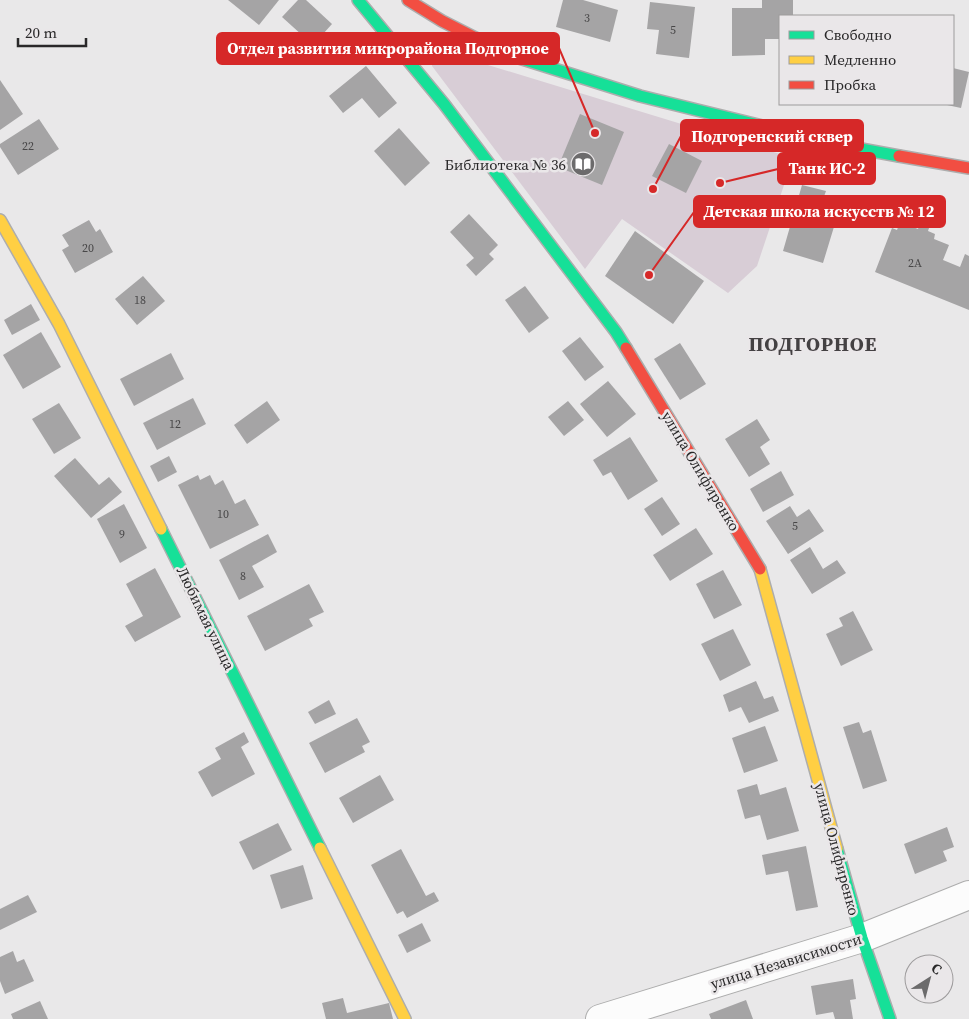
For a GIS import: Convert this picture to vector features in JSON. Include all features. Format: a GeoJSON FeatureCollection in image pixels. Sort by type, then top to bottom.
{"type":"FeatureCollection","features":[{"type":"Feature","properties":{"kind":"street","name":"улица Олифиренко"},"geometry":{"type":"LineString","coordinates":[[358,0],[444,104],[616,332],[760,568],[862,938],[890,1019]]}},
{"type":"Feature","properties":{"kind":"street"},"geometry":{"type":"LineString","coordinates":[[408,0],[442,21],[507,54],[640,96],[839,145],[969,168]]}},
{"type":"Feature","properties":{"kind":"street","name":"Любимая улица"},"geometry":{"type":"LineString","coordinates":[[0,220],[59,324],[405,1019]]}},
{"type":"Feature","properties":{"kind":"street","name":"улица Независимости"},"geometry":{"type":"LineString","coordinates":[[600,1019],[862,938],[969,894]]}},
{"type":"Feature","properties":{"kind":"shaded area"},"geometry":{"type":"Polygon","coordinates":[[[442,51],[793,158],[757,266],[728,293],[622,219],[585,269],[432,66],[432,55],[442,51]]]}},
{"type":"Feature","properties":{"kind":"building"},"geometry":{"type":"Polygon","coordinates":[[[228,0],[279,0],[259,25],[228,0]]]}},
{"type":"Feature","properties":{"kind":"building"},"geometry":{"type":"Polygon","coordinates":[[[298,0],[306,0],[332,24],[313,45],[282,17],[298,0]]]}},
{"type":"Feature","properties":{"kind":"building"},"geometry":{"type":"Polygon","coordinates":[[[563,0],[583,0],[618,10],[610,42],[556,27],[563,0]]]}},
{"type":"Feature","properties":{"kind":"building"},"geometry":{"type":"Polygon","coordinates":[[[762,0],[793,0],[793,15],[779,15],[779,39],[765,39],[765,55],[732,56],[732,8],[762,8],[762,0]]]}},
{"type":"Feature","properties":{"kind":"building"},"geometry":{"type":"Polygon","coordinates":[[[650,2],[695,7],[689,58],[656,54],[659,30],[647,29],[650,2]]]}},
{"type":"Feature","properties":{"kind":"building"},"geometry":{"type":"Polygon","coordinates":[[[366,66],[397,103],[379,118],[362,98],[343,113],[329,96],[366,66]]]}},
{"type":"Feature","properties":{"kind":"building"},"geometry":{"type":"Polygon","coordinates":[[[954,68],[969,72],[961,108],[947,105],[954,105],[954,68]]]}},
{"type":"Feature","properties":{"kind":"building"},"geometry":{"type":"Polygon","coordinates":[[[0,80],[23,114],[0,130],[0,80]]]}},
{"type":"Feature","properties":{"kind":"building"},"geometry":{"type":"Polygon","coordinates":[[[580,114],[624,132],[602,185],[558,167],[580,114]]]}},
{"type":"Feature","properties":{"kind":"building"},"geometry":{"type":"Polygon","coordinates":[[[39,119],[59,149],[18,175],[0,147],[0,144],[39,119]]]}},
{"type":"Feature","properties":{"kind":"building"},"geometry":{"type":"Polygon","coordinates":[[[399,128],[430,163],[405,186],[374,151],[399,128]]]}},
{"type":"Feature","properties":{"kind":"building"},"geometry":{"type":"Polygon","coordinates":[[[669,144],[702,161],[686,193],[652,176],[669,144]]]}},
{"type":"Feature","properties":{"kind":"building"},"geometry":{"type":"Polygon","coordinates":[[[802,185],[826,191],[822,202],[840,207],[823,263],[783,251],[802,185]]]}},
{"type":"Feature","properties":{"kind":"building"},"geometry":{"type":"Polygon","coordinates":[[[469,214],[498,245],[489,254],[494,259],[476,276],[466,265],[474,258],[450,232],[469,214]]]}},
{"type":"Feature","properties":{"kind":"building"},"geometry":{"type":"Polygon","coordinates":[[[89,220],[96,232],[100,229],[113,252],[75,273],[62,250],[69,246],[62,235],[89,220]]]}},
{"type":"Feature","properties":{"kind":"building"},"geometry":{"type":"Polygon","coordinates":[[[921,221],[930,225],[928,231],[935,234],[934,239],[949,245],[943,260],[960,267],[965,254],[969,256],[969,310],[875,272],[892,228],[897,230],[900,222],[918,229],[921,221]]]}},
{"type":"Feature","properties":{"kind":"building"},"geometry":{"type":"Polygon","coordinates":[[[635,231],[704,281],[673,324],[605,276],[635,231]]]}},
{"type":"Feature","properties":{"kind":"building"},"geometry":{"type":"Polygon","coordinates":[[[143,276],[165,301],[137,325],[115,299],[143,276]]]}},
{"type":"Feature","properties":{"kind":"building"},"geometry":{"type":"Polygon","coordinates":[[[525,286],[549,318],[529,333],[505,300],[525,286]]]}},
{"type":"Feature","properties":{"kind":"building"},"geometry":{"type":"Polygon","coordinates":[[[31,304],[40,320],[12,335],[4,320],[31,304]]]}},
{"type":"Feature","properties":{"kind":"building"},"geometry":{"type":"Polygon","coordinates":[[[41,332],[61,367],[23,389],[3,355],[41,332]]]}},
{"type":"Feature","properties":{"kind":"building"},"geometry":{"type":"Polygon","coordinates":[[[580,337],[604,367],[585,381],[562,351],[580,337]]]}},
{"type":"Feature","properties":{"kind":"building"},"geometry":{"type":"Polygon","coordinates":[[[680,343],[706,384],[680,400],[654,359],[680,343]]]}},
{"type":"Feature","properties":{"kind":"building"},"geometry":{"type":"Polygon","coordinates":[[[171,353],[184,379],[134,406],[120,379],[171,353]]]}},
{"type":"Feature","properties":{"kind":"building"},"geometry":{"type":"Polygon","coordinates":[[[608,381],[636,414],[607,437],[580,404],[608,381]]]}},
{"type":"Feature","properties":{"kind":"building"},"geometry":{"type":"Polygon","coordinates":[[[193,398],[206,424],[157,450],[143,423],[193,398]]]}},
{"type":"Feature","properties":{"kind":"building"},"geometry":{"type":"Polygon","coordinates":[[[267,401],[280,420],[247,444],[234,425],[267,401]]]}},
{"type":"Feature","properties":{"kind":"building"},"geometry":{"type":"Polygon","coordinates":[[[568,401],[584,420],[564,436],[548,417],[568,401]]]}},
{"type":"Feature","properties":{"kind":"building"},"geometry":{"type":"Polygon","coordinates":[[[59,403],[81,438],[54,454],[32,419],[59,403]]]}},
{"type":"Feature","properties":{"kind":"building"},"geometry":{"type":"Polygon","coordinates":[[[757,419],[770,440],[760,447],[770,464],[749,477],[725,439],[757,419]]]}},
{"type":"Feature","properties":{"kind":"building"},"geometry":{"type":"Polygon","coordinates":[[[630,437],[658,481],[628,500],[611,472],[603,476],[593,460],[630,437]]]}},
{"type":"Feature","properties":{"kind":"building"},"geometry":{"type":"Polygon","coordinates":[[[169,456],[177,472],[158,482],[150,466],[169,456]]]}},
{"type":"Feature","properties":{"kind":"building"},"geometry":{"type":"Polygon","coordinates":[[[75,458],[99,485],[109,477],[122,492],[91,518],[54,476],[75,458]]]}},
{"type":"Feature","properties":{"kind":"building"},"geometry":{"type":"Polygon","coordinates":[[[781,471],[794,495],[763,512],[750,489],[781,471]]]}},
{"type":"Feature","properties":{"kind":"building"},"geometry":{"type":"Polygon","coordinates":[[[198,475],[200,480],[210,475],[215,485],[223,480],[235,504],[245,499],[259,525],[210,549],[178,485],[198,475]]]}},
{"type":"Feature","properties":{"kind":"building"},"geometry":{"type":"Polygon","coordinates":[[[662,497],[680,524],[662,536],[644,509],[662,497]]]}},
{"type":"Feature","properties":{"kind":"building"},"geometry":{"type":"Polygon","coordinates":[[[124,504],[147,548],[120,563],[97,519],[124,504]]]}},
{"type":"Feature","properties":{"kind":"building"},"geometry":{"type":"Polygon","coordinates":[[[790,506],[797,517],[809,509],[824,531],[788,554],[766,521],[790,506]]]}},
{"type":"Feature","properties":{"kind":"building"},"geometry":{"type":"Polygon","coordinates":[[[696,528],[713,554],[670,581],[653,555],[696,528]]]}},
{"type":"Feature","properties":{"kind":"building"},"geometry":{"type":"Polygon","coordinates":[[[268,534],[277,552],[252,566],[264,587],[239,600],[219,560],[268,534]]]}},
{"type":"Feature","properties":{"kind":"building"},"geometry":{"type":"Polygon","coordinates":[[[810,547],[823,569],[837,560],[846,573],[812,594],[790,560],[810,547]]]}},
{"type":"Feature","properties":{"kind":"building"},"geometry":{"type":"Polygon","coordinates":[[[155,568],[181,617],[135,642],[125,626],[143,616],[126,584],[155,568]]]}},
{"type":"Feature","properties":{"kind":"building"},"geometry":{"type":"Polygon","coordinates":[[[723,570],[742,605],[714,619],[696,584],[723,570]]]}},
{"type":"Feature","properties":{"kind":"building"},"geometry":{"type":"Polygon","coordinates":[[[309,584],[324,612],[309,619],[313,626],[265,651],[247,616],[309,584]]]}},
{"type":"Feature","properties":{"kind":"building"},"geometry":{"type":"Polygon","coordinates":[[[853,611],[873,650],[841,666],[826,634],[843,626],[839,618],[853,611]]]}},
{"type":"Feature","properties":{"kind":"building"},"geometry":{"type":"Polygon","coordinates":[[[733,629],[751,665],[720,681],[701,644],[733,629]]]}},
{"type":"Feature","properties":{"kind":"building"},"geometry":{"type":"Polygon","coordinates":[[[756,681],[764,699],[773,696],[779,711],[749,723],[741,707],[729,712],[723,695],[756,681]]]}},
{"type":"Feature","properties":{"kind":"building"},"geometry":{"type":"Polygon","coordinates":[[[329,700],[336,714],[315,724],[308,712],[329,700]]]}},
{"type":"Feature","properties":{"kind":"building"},"geometry":{"type":"Polygon","coordinates":[[[357,718],[370,742],[362,746],[365,752],[325,773],[309,743],[357,718]]]}},
{"type":"Feature","properties":{"kind":"building"},"geometry":{"type":"Polygon","coordinates":[[[859,722],[863,733],[871,730],[887,781],[863,789],[843,727],[859,722]]]}},
{"type":"Feature","properties":{"kind":"building"},"geometry":{"type":"Polygon","coordinates":[[[765,726],[778,761],[744,773],[732,738],[765,726]]]}},
{"type":"Feature","properties":{"kind":"building"},"geometry":{"type":"Polygon","coordinates":[[[244,732],[249,742],[241,747],[255,774],[212,797],[198,772],[221,759],[215,748],[244,732]]]}},
{"type":"Feature","properties":{"kind":"building"},"geometry":{"type":"Polygon","coordinates":[[[380,775],[394,800],[353,823],[339,798],[380,775]]]}},
{"type":"Feature","properties":{"kind":"building"},"geometry":{"type":"Polygon","coordinates":[[[757,784],[760,795],[786,787],[799,831],[767,840],[760,815],[745,819],[737,790],[757,784]]]}},
{"type":"Feature","properties":{"kind":"building"},"geometry":{"type":"Polygon","coordinates":[[[278,823],[292,850],[253,870],[239,842],[278,823]]]}},
{"type":"Feature","properties":{"kind":"building"},"geometry":{"type":"Polygon","coordinates":[[[947,827],[954,847],[943,851],[947,861],[915,874],[904,844],[947,827]]]}},
{"type":"Feature","properties":{"kind":"building"},"geometry":{"type":"Polygon","coordinates":[[[806,846],[818,907],[796,911],[788,871],[766,875],[762,855],[806,846]]]}},
{"type":"Feature","properties":{"kind":"building"},"geometry":{"type":"Polygon","coordinates":[[[401,849],[426,896],[434,892],[439,901],[407,918],[403,911],[397,914],[371,865],[401,849]]]}},
{"type":"Feature","properties":{"kind":"building"},"geometry":{"type":"Polygon","coordinates":[[[303,865],[313,899],[281,909],[270,875],[303,865]]]}},
{"type":"Feature","properties":{"kind":"building"},"geometry":{"type":"Polygon","coordinates":[[[28,895],[37,912],[0,930],[0,909],[28,895]]]}},
{"type":"Feature","properties":{"kind":"building"},"geometry":{"type":"Polygon","coordinates":[[[422,923],[431,941],[407,953],[398,935],[422,923]]]}},
{"type":"Feature","properties":{"kind":"building"},"geometry":{"type":"Polygon","coordinates":[[[13,951],[17,962],[24,959],[34,981],[5,994],[0,981],[0,957],[13,951]]]}},
{"type":"Feature","properties":{"kind":"building"},"geometry":{"type":"Polygon","coordinates":[[[853,979],[856,999],[850,1000],[853,1019],[835,1019],[833,1012],[816,1015],[811,986],[853,979]]]}},
{"type":"Feature","properties":{"kind":"building"},"geometry":{"type":"Polygon","coordinates":[[[343,998],[347,1013],[389,1003],[393,1019],[326,1019],[322,1003],[343,998]]]}},
{"type":"Feature","properties":{"kind":"building"},"geometry":{"type":"Polygon","coordinates":[[[746,1000],[753,1019],[711,1019],[709,1014],[746,1000]]]}},
{"type":"Feature","properties":{"kind":"building"},"geometry":{"type":"Polygon","coordinates":[[[40,1001],[48,1019],[13,1019],[11,1014],[40,1001]]]}},
{"type":"Feature","properties":{"kind":"traffic: fast"},"geometry":{"type":"LineString","coordinates":[[358,0],[444,104],[616,332],[626,348]]}},
{"type":"Feature","properties":{"kind":"traffic: fast"},"geometry":{"type":"LineString","coordinates":[[516,57],[640,96],[839,145],[899,156]]}},
{"type":"Feature","properties":{"kind":"traffic: fast"},"geometry":{"type":"LineString","coordinates":[[161,529],[320,848]]}},
{"type":"Feature","properties":{"kind":"traffic: fast"},"geometry":{"type":"LineString","coordinates":[[837,849],[862,938],[890,1019]]}},
{"type":"Feature","properties":{"kind":"traffic: slow"},"geometry":{"type":"LineString","coordinates":[[0,220],[59,324],[161,529]]}},
{"type":"Feature","properties":{"kind":"traffic: slow"},"geometry":{"type":"LineString","coordinates":[[760,569],[837,849]]}},
{"type":"Feature","properties":{"kind":"traffic: slow"},"geometry":{"type":"LineString","coordinates":[[320,848],[405,1019]]}},
{"type":"Feature","properties":{"kind":"traffic: jam"},"geometry":{"type":"LineString","coordinates":[[408,0],[442,21],[516,57]]}},
{"type":"Feature","properties":{"kind":"traffic: jam"},"geometry":{"type":"LineString","coordinates":[[899,156],[969,168]]}},
{"type":"Feature","properties":{"kind":"traffic: jam"},"geometry":{"type":"LineString","coordinates":[[626,348],[760,569]]}},
{"type":"Feature","properties":{"kind":"place","name":"Отдел развития микрорайона Подгорное"},"geometry":{"type":"Point","coordinates":[595,133]}},
{"type":"Feature","properties":{"kind":"place","name":"Библиотека № 36"},"geometry":{"type":"Point","coordinates":[583,164]}},
{"type":"Feature","properties":{"kind":"place","name":"Танк ИС-2"},"geometry":{"type":"Point","coordinates":[720,183]}},
{"type":"Feature","properties":{"kind":"place","name":"Подгоренский сквер"},"geometry":{"type":"Point","coordinates":[653,189]}},
{"type":"Feature","properties":{"kind":"place","name":"Детская школа искусств № 12"},"geometry":{"type":"Point","coordinates":[649,275]}},
{"type":"Feature","properties":{"kind":"district","name":"ПОДГОРНОЕ"},"geometry":{"type":"Point","coordinates":[813,344]}}]}
